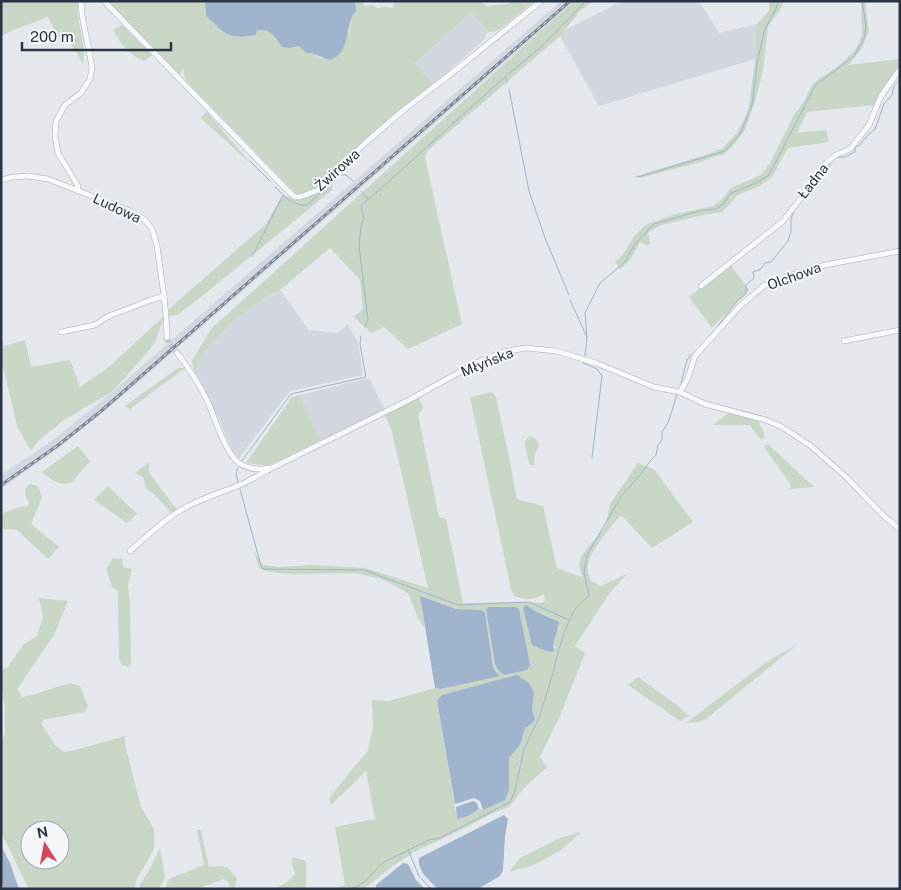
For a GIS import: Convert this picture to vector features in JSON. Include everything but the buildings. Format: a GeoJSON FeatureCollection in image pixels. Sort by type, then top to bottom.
{"type":"FeatureCollection","features":[{"type":"Feature","properties":{"kind":"street"},"geometry":{"type":"LineString","coordinates":[[77,190],[78,186],[58,153],[55,136],[56,121],[65,105],[81,93],[90,79],[92,66],[81,1]]}},
{"type":"Feature","properties":{"kind":"street","name":"Żwirowa"},"geometry":{"type":"LineString","coordinates":[[104,1],[288,191],[295,197],[300,197],[318,190],[363,145],[400,113],[541,1]]}},
{"type":"Feature","properties":{"kind":"street","name":"Ładna"},"geometry":{"type":"LineString","coordinates":[[701,286],[782,222],[827,162],[836,155],[850,149],[869,125],[881,96],[900,69]]}},
{"type":"Feature","properties":{"kind":"street","name":"Ludowa"},"geometry":{"type":"LineString","coordinates":[[1,180],[24,176],[38,176],[55,181],[135,213],[149,224],[156,240],[164,296],[167,338]]}},
{"type":"Feature","properties":{"kind":"street","name":"Olchowa"},"geometry":{"type":"LineString","coordinates":[[680,392],[688,378],[695,356],[740,306],[765,285],[825,265],[900,251]]}},
{"type":"Feature","properties":{"kind":"street"},"geometry":{"type":"LineString","coordinates":[[61,332],[95,325],[109,316],[164,296]]}},
{"type":"Feature","properties":{"kind":"street"},"geometry":{"type":"LineString","coordinates":[[844,341],[900,330]]}},
{"type":"Feature","properties":{"kind":"street","name":"Młyńska"},"geometry":{"type":"LineString","coordinates":[[130,551],[180,510],[244,483],[266,472],[269,468],[392,408],[478,362],[503,352],[526,348],[556,351],[588,360],[654,387],[680,392],[705,404],[766,420],[782,427],[810,446],[846,477],[885,517],[900,529]]}},
{"type":"Feature","properties":{"kind":"street"},"geometry":{"type":"LineString","coordinates":[[177,353],[203,392],[227,447],[235,459],[247,467],[256,469],[269,468]]}},
{"type":"Feature","properties":{"kind":"shaded area"},"geometry":{"type":"Polygon","coordinates":[[[561,1],[575,1],[118,400],[59,448],[1,489],[1,475],[53,440],[111,393],[561,1]]]}},
{"type":"Feature","properties":{"kind":"shaded area"},"geometry":{"type":"Polygon","coordinates":[[[622,1],[699,1],[719,33],[757,24],[755,59],[599,106],[560,36],[565,30],[622,1]]]}},
{"type":"Feature","properties":{"kind":"shaded area"},"geometry":{"type":"Polygon","coordinates":[[[471,12],[489,32],[485,35],[486,38],[433,85],[415,63],[471,12]]]}},
{"type":"Feature","properties":{"kind":"shaded area"},"geometry":{"type":"Polygon","coordinates":[[[280,290],[309,330],[338,333],[348,324],[358,343],[363,375],[290,391],[239,458],[232,450],[219,419],[194,372],[204,352],[233,321],[267,296],[280,290]]]}},
{"type":"Feature","properties":{"kind":"shaded area"},"geometry":{"type":"Polygon","coordinates":[[[369,378],[385,410],[321,440],[300,395],[369,378]]]}},
{"type":"Feature","properties":{"kind":"green space"},"geometry":{"type":"Polygon","coordinates":[[[1,1],[78,1],[78,16],[84,50],[83,65],[68,40],[59,38],[48,17],[1,36],[1,1]]]}},
{"type":"Feature","properties":{"kind":"green space"},"geometry":{"type":"Polygon","coordinates":[[[108,1],[205,1],[206,16],[228,34],[239,37],[256,35],[257,30],[266,31],[290,48],[299,46],[306,53],[311,53],[321,58],[349,33],[352,15],[356,11],[355,1],[363,1],[364,6],[372,5],[378,8],[393,8],[394,1],[479,1],[487,6],[507,4],[512,1],[535,1],[497,31],[489,32],[471,12],[415,63],[433,85],[399,110],[362,143],[317,188],[296,194],[185,80],[183,68],[180,75],[108,1]]]}},
{"type":"Feature","properties":{"kind":"green space"},"geometry":{"type":"Polygon","coordinates":[[[574,1],[593,1],[580,11],[560,36],[427,151],[425,157],[462,324],[408,349],[384,327],[372,333],[354,317],[363,309],[360,280],[330,248],[280,290],[267,296],[233,321],[204,352],[194,372],[192,361],[211,329],[574,1]]]}},
{"type":"Feature","properties":{"kind":"green space"},"geometry":{"type":"Polygon","coordinates":[[[769,1],[784,1],[768,26],[763,71],[756,98],[745,130],[732,147],[724,154],[697,163],[640,178],[633,177],[723,148],[737,133],[749,107],[757,24],[769,11],[769,1]]]}},
{"type":"Feature","properties":{"kind":"green space"},"geometry":{"type":"Polygon","coordinates":[[[861,1],[865,1],[869,32],[862,48],[848,65],[900,59],[900,65],[879,95],[875,105],[807,112],[797,133],[826,130],[829,142],[788,148],[773,176],[760,186],[738,195],[722,212],[661,225],[648,233],[650,242],[648,246],[640,242],[630,260],[620,269],[615,262],[622,256],[634,236],[647,224],[676,214],[713,206],[731,188],[761,175],[770,163],[794,115],[812,85],[836,68],[855,50],[862,34],[861,1]]]}},
{"type":"Feature","properties":{"kind":"green space"},"geometry":{"type":"Polygon","coordinates":[[[122,25],[152,55],[144,61],[126,49],[113,30],[122,25]]]}},
{"type":"Feature","properties":{"kind":"green space"},"geometry":{"type":"Polygon","coordinates":[[[207,112],[252,165],[200,117],[207,112]]]}},
{"type":"Feature","properties":{"kind":"green space"},"geometry":{"type":"Polygon","coordinates":[[[333,180],[332,190],[196,301],[177,315],[169,316],[169,309],[266,224],[282,196],[290,198],[310,197],[321,191],[333,180]]]}},
{"type":"Feature","properties":{"kind":"green space"},"geometry":{"type":"Polygon","coordinates":[[[730,264],[749,290],[712,328],[689,297],[730,264]]]}},
{"type":"Feature","properties":{"kind":"green space"},"geometry":{"type":"Polygon","coordinates":[[[164,316],[157,338],[150,349],[113,391],[64,420],[38,441],[31,451],[17,426],[1,365],[1,337],[4,346],[25,340],[31,367],[70,360],[80,387],[109,367],[164,316]]]}},
{"type":"Feature","properties":{"kind":"green space"},"geometry":{"type":"Polygon","coordinates":[[[178,368],[185,368],[130,409],[125,406],[178,368]]]}},
{"type":"Feature","properties":{"kind":"green space"},"geometry":{"type":"Polygon","coordinates":[[[492,392],[496,397],[517,499],[543,506],[557,568],[582,577],[579,564],[582,555],[606,525],[610,504],[638,463],[654,469],[693,522],[652,548],[621,515],[597,546],[588,565],[591,581],[601,586],[627,574],[609,594],[575,646],[585,653],[559,718],[540,757],[547,767],[524,788],[509,807],[414,852],[364,889],[336,889],[345,885],[335,827],[375,819],[366,771],[330,806],[330,797],[368,751],[373,726],[372,700],[389,701],[435,688],[441,689],[499,675],[493,667],[485,612],[481,610],[456,609],[420,596],[425,628],[418,618],[408,593],[381,579],[355,573],[295,574],[263,570],[259,568],[254,551],[263,565],[365,568],[428,588],[391,428],[384,414],[418,396],[423,408],[418,415],[439,517],[446,519],[463,603],[541,603],[545,601],[544,594],[529,599],[522,598],[514,596],[511,589],[470,397],[492,392]],[[526,605],[554,651],[555,639],[537,612],[526,605]],[[488,607],[486,610],[495,664],[498,670],[515,607],[488,607]],[[534,693],[437,701],[457,819],[479,809],[483,810],[509,790],[509,758],[520,745],[525,729],[535,720],[532,710],[534,693]]]}},
{"type":"Feature","properties":{"kind":"green space"},"geometry":{"type":"Polygon","coordinates":[[[300,395],[321,440],[268,466],[246,463],[292,397],[300,395]]]}},
{"type":"Feature","properties":{"kind":"green space"},"geometry":{"type":"Polygon","coordinates":[[[731,411],[758,419],[765,437],[761,440],[750,425],[713,425],[731,411]]]}},
{"type":"Feature","properties":{"kind":"green space"},"geometry":{"type":"Polygon","coordinates":[[[531,436],[537,440],[539,445],[535,454],[534,466],[529,464],[525,446],[525,441],[531,436]]]}},
{"type":"Feature","properties":{"kind":"green space"},"geometry":{"type":"Polygon","coordinates":[[[768,444],[814,487],[790,489],[791,485],[764,447],[768,444]]]}},
{"type":"Feature","properties":{"kind":"green space"},"geometry":{"type":"Polygon","coordinates":[[[78,446],[90,461],[71,483],[55,482],[42,472],[78,446]]]}},
{"type":"Feature","properties":{"kind":"green space"},"geometry":{"type":"Polygon","coordinates":[[[149,462],[150,474],[177,510],[172,514],[146,488],[143,477],[135,473],[149,462]]]}},
{"type":"Feature","properties":{"kind":"green space"},"geometry":{"type":"Polygon","coordinates":[[[29,484],[38,486],[42,497],[31,524],[59,547],[48,559],[17,530],[4,529],[1,526],[3,513],[28,506],[29,502],[25,490],[29,484]]]}},
{"type":"Feature","properties":{"kind":"green space"},"geometry":{"type":"Polygon","coordinates":[[[108,486],[137,514],[127,523],[94,500],[108,486]]]}},
{"type":"Feature","properties":{"kind":"green space"},"geometry":{"type":"Polygon","coordinates":[[[113,558],[122,559],[123,567],[132,569],[128,586],[131,664],[128,667],[123,666],[119,660],[118,591],[112,587],[106,569],[113,558]]]}},
{"type":"Feature","properties":{"kind":"green space"},"geometry":{"type":"Polygon","coordinates":[[[39,598],[68,601],[54,635],[17,689],[22,697],[70,683],[80,686],[88,706],[85,712],[43,720],[42,725],[55,745],[64,752],[125,736],[125,745],[141,807],[154,829],[154,849],[136,881],[135,889],[29,889],[1,832],[1,740],[5,734],[5,706],[1,688],[1,670],[7,668],[23,645],[37,636],[43,617],[39,598]]]}},
{"type":"Feature","properties":{"kind":"green space"},"geometry":{"type":"Polygon","coordinates":[[[798,644],[706,719],[699,722],[686,723],[768,661],[798,644]]]}},
{"type":"Feature","properties":{"kind":"green space"},"geometry":{"type":"Polygon","coordinates":[[[638,677],[689,716],[680,721],[628,685],[638,677]]]}},
{"type":"Feature","properties":{"kind":"green space"},"geometry":{"type":"Polygon","coordinates":[[[197,830],[201,830],[209,867],[222,866],[228,868],[237,878],[235,887],[230,887],[224,879],[197,889],[165,889],[169,879],[204,865],[197,830]]]}},
{"type":"Feature","properties":{"kind":"green space"},"geometry":{"type":"Polygon","coordinates":[[[581,832],[560,851],[531,866],[509,872],[520,858],[558,839],[581,832]]]}},
{"type":"Feature","properties":{"kind":"green space"},"geometry":{"type":"Polygon","coordinates":[[[160,848],[165,877],[159,889],[140,889],[140,884],[160,848]]]}},
{"type":"Feature","properties":{"kind":"green space"},"geometry":{"type":"Polygon","coordinates":[[[294,857],[306,861],[306,889],[274,889],[287,882],[295,874],[291,860],[294,857]]]}},
{"type":"Feature","properties":{"kind":"water"},"geometry":{"type":"Polygon","coordinates":[[[205,1],[355,1],[356,11],[351,19],[343,48],[338,55],[330,60],[306,53],[299,46],[282,47],[275,37],[266,31],[257,30],[256,35],[239,37],[228,34],[206,16],[205,1]]]}},
{"type":"Feature","properties":{"kind":"water"},"geometry":{"type":"Polygon","coordinates":[[[420,596],[456,609],[481,610],[485,612],[493,667],[500,676],[441,689],[435,688],[420,596]]]}},
{"type":"Feature","properties":{"kind":"water"},"geometry":{"type":"Polygon","coordinates":[[[526,605],[559,622],[553,646],[554,651],[549,652],[532,645],[523,608],[526,605]]]}},
{"type":"Feature","properties":{"kind":"water"},"geometry":{"type":"Polygon","coordinates":[[[488,607],[515,607],[519,609],[530,665],[527,670],[504,675],[498,670],[495,664],[486,610],[488,607]]]}},
{"type":"Feature","properties":{"kind":"water"},"geometry":{"type":"Polygon","coordinates":[[[517,675],[529,683],[534,693],[532,710],[535,720],[525,729],[520,745],[509,758],[509,790],[505,800],[483,810],[480,801],[474,798],[455,804],[437,701],[442,695],[517,675]]]}},
{"type":"Feature","properties":{"kind":"water"},"geometry":{"type":"Polygon","coordinates":[[[473,801],[477,803],[479,809],[468,816],[457,819],[456,807],[473,801]]]}},
{"type":"Feature","properties":{"kind":"water"},"geometry":{"type":"Polygon","coordinates":[[[504,815],[508,819],[503,870],[500,876],[478,889],[438,889],[425,875],[420,867],[419,858],[504,815]]]}},
{"type":"Feature","properties":{"kind":"water"},"geometry":{"type":"Polygon","coordinates":[[[1,846],[10,863],[19,889],[4,889],[1,880],[1,846]]]}},
{"type":"Feature","properties":{"kind":"water"},"geometry":{"type":"Polygon","coordinates":[[[403,863],[408,864],[416,880],[425,889],[376,889],[376,885],[403,863]]]}},
{"type":"Feature","properties":{"kind":"waterway"},"geometry":{"type":"LineString","coordinates":[[368,200],[542,46],[586,1]]}},
{"type":"Feature","properties":{"kind":"waterway"},"geometry":{"type":"LineString","coordinates":[[638,177],[725,151],[740,134],[752,105],[758,58],[765,29],[776,9],[778,1]]}},
{"type":"Feature","properties":{"kind":"waterway"},"geometry":{"type":"LineString","coordinates":[[587,337],[585,313],[600,283],[625,262],[635,244],[654,224],[699,211],[716,209],[724,203],[731,193],[756,183],[769,175],[815,86],[854,56],[864,39],[866,26],[862,1]]}},
{"type":"Feature","properties":{"kind":"waterway"},"geometry":{"type":"LineString","coordinates":[[506,78],[507,82]]}},
{"type":"Feature","properties":{"kind":"waterway"},"geometry":{"type":"LineString","coordinates":[[838,157],[845,157],[855,152],[855,147],[860,145],[875,129],[884,104],[892,95],[894,86],[900,79]]}},
{"type":"Feature","properties":{"kind":"waterway"},"geometry":{"type":"LineString","coordinates":[[509,89],[529,191],[545,238],[569,295]]}},
{"type":"Feature","properties":{"kind":"waterway"},"geometry":{"type":"LineString","coordinates":[[250,161],[270,181]]}},
{"type":"Feature","properties":{"kind":"waterway"},"geometry":{"type":"LineString","coordinates":[[807,194],[821,180],[831,162]]}},
{"type":"Feature","properties":{"kind":"waterway"},"geometry":{"type":"LineString","coordinates":[[252,257],[283,195],[292,202],[307,205],[341,175],[346,175],[353,181]]}},
{"type":"Feature","properties":{"kind":"waterway"},"geometry":{"type":"LineString","coordinates":[[275,187],[282,194]]}},
{"type":"Feature","properties":{"kind":"waterway"},"geometry":{"type":"LineString","coordinates":[[361,191],[368,199],[361,206],[364,218],[361,226],[359,246],[368,319],[365,327]]}},
{"type":"Feature","properties":{"kind":"waterway"},"geometry":{"type":"LineString","coordinates":[[717,327],[738,300],[746,294],[746,285],[754,278],[753,272],[761,269],[765,263],[771,262],[788,241],[794,211]]}},
{"type":"Feature","properties":{"kind":"waterway"},"geometry":{"type":"LineString","coordinates":[[570,300],[587,337],[585,356]]}},
{"type":"Feature","properties":{"kind":"waterway"},"geometry":{"type":"LineString","coordinates":[[242,461],[291,394],[366,377],[360,344],[361,336]]}},
{"type":"Feature","properties":{"kind":"waterway"},"geometry":{"type":"LineString","coordinates":[[681,383],[687,360],[691,354]]}},
{"type":"Feature","properties":{"kind":"waterway"},"geometry":{"type":"LineString","coordinates":[[583,363],[597,369],[602,376],[592,458]]}},
{"type":"Feature","properties":{"kind":"waterway"},"geometry":{"type":"LineString","coordinates":[[352,889],[364,882],[384,862],[429,840],[440,838],[510,802],[515,791],[524,749],[539,718],[564,633],[574,610],[589,595],[584,573],[587,555],[622,495],[656,455],[658,445],[662,440],[662,432],[668,423],[677,395]]}},
{"type":"Feature","properties":{"kind":"waterway"},"geometry":{"type":"LineString","coordinates":[[238,468],[236,474],[238,482]]}},
{"type":"Feature","properties":{"kind":"waterway"},"geometry":{"type":"LineString","coordinates":[[240,489],[263,569],[364,570],[458,605],[529,602],[569,620]]}},
{"type":"Feature","properties":{"kind":"waterway"},"geometry":{"type":"LineString","coordinates":[[408,850],[419,876],[431,889]]}},
{"type":"Feature","properties":{"kind":"tunnel"},"geometry":{"type":"LineString","coordinates":[[167,338],[177,353]]}},
{"type":"Feature","properties":{"kind":"railway"},"geometry":{"type":"LineString","coordinates":[[1,485],[57,446],[100,412],[570,1]]}}]}
